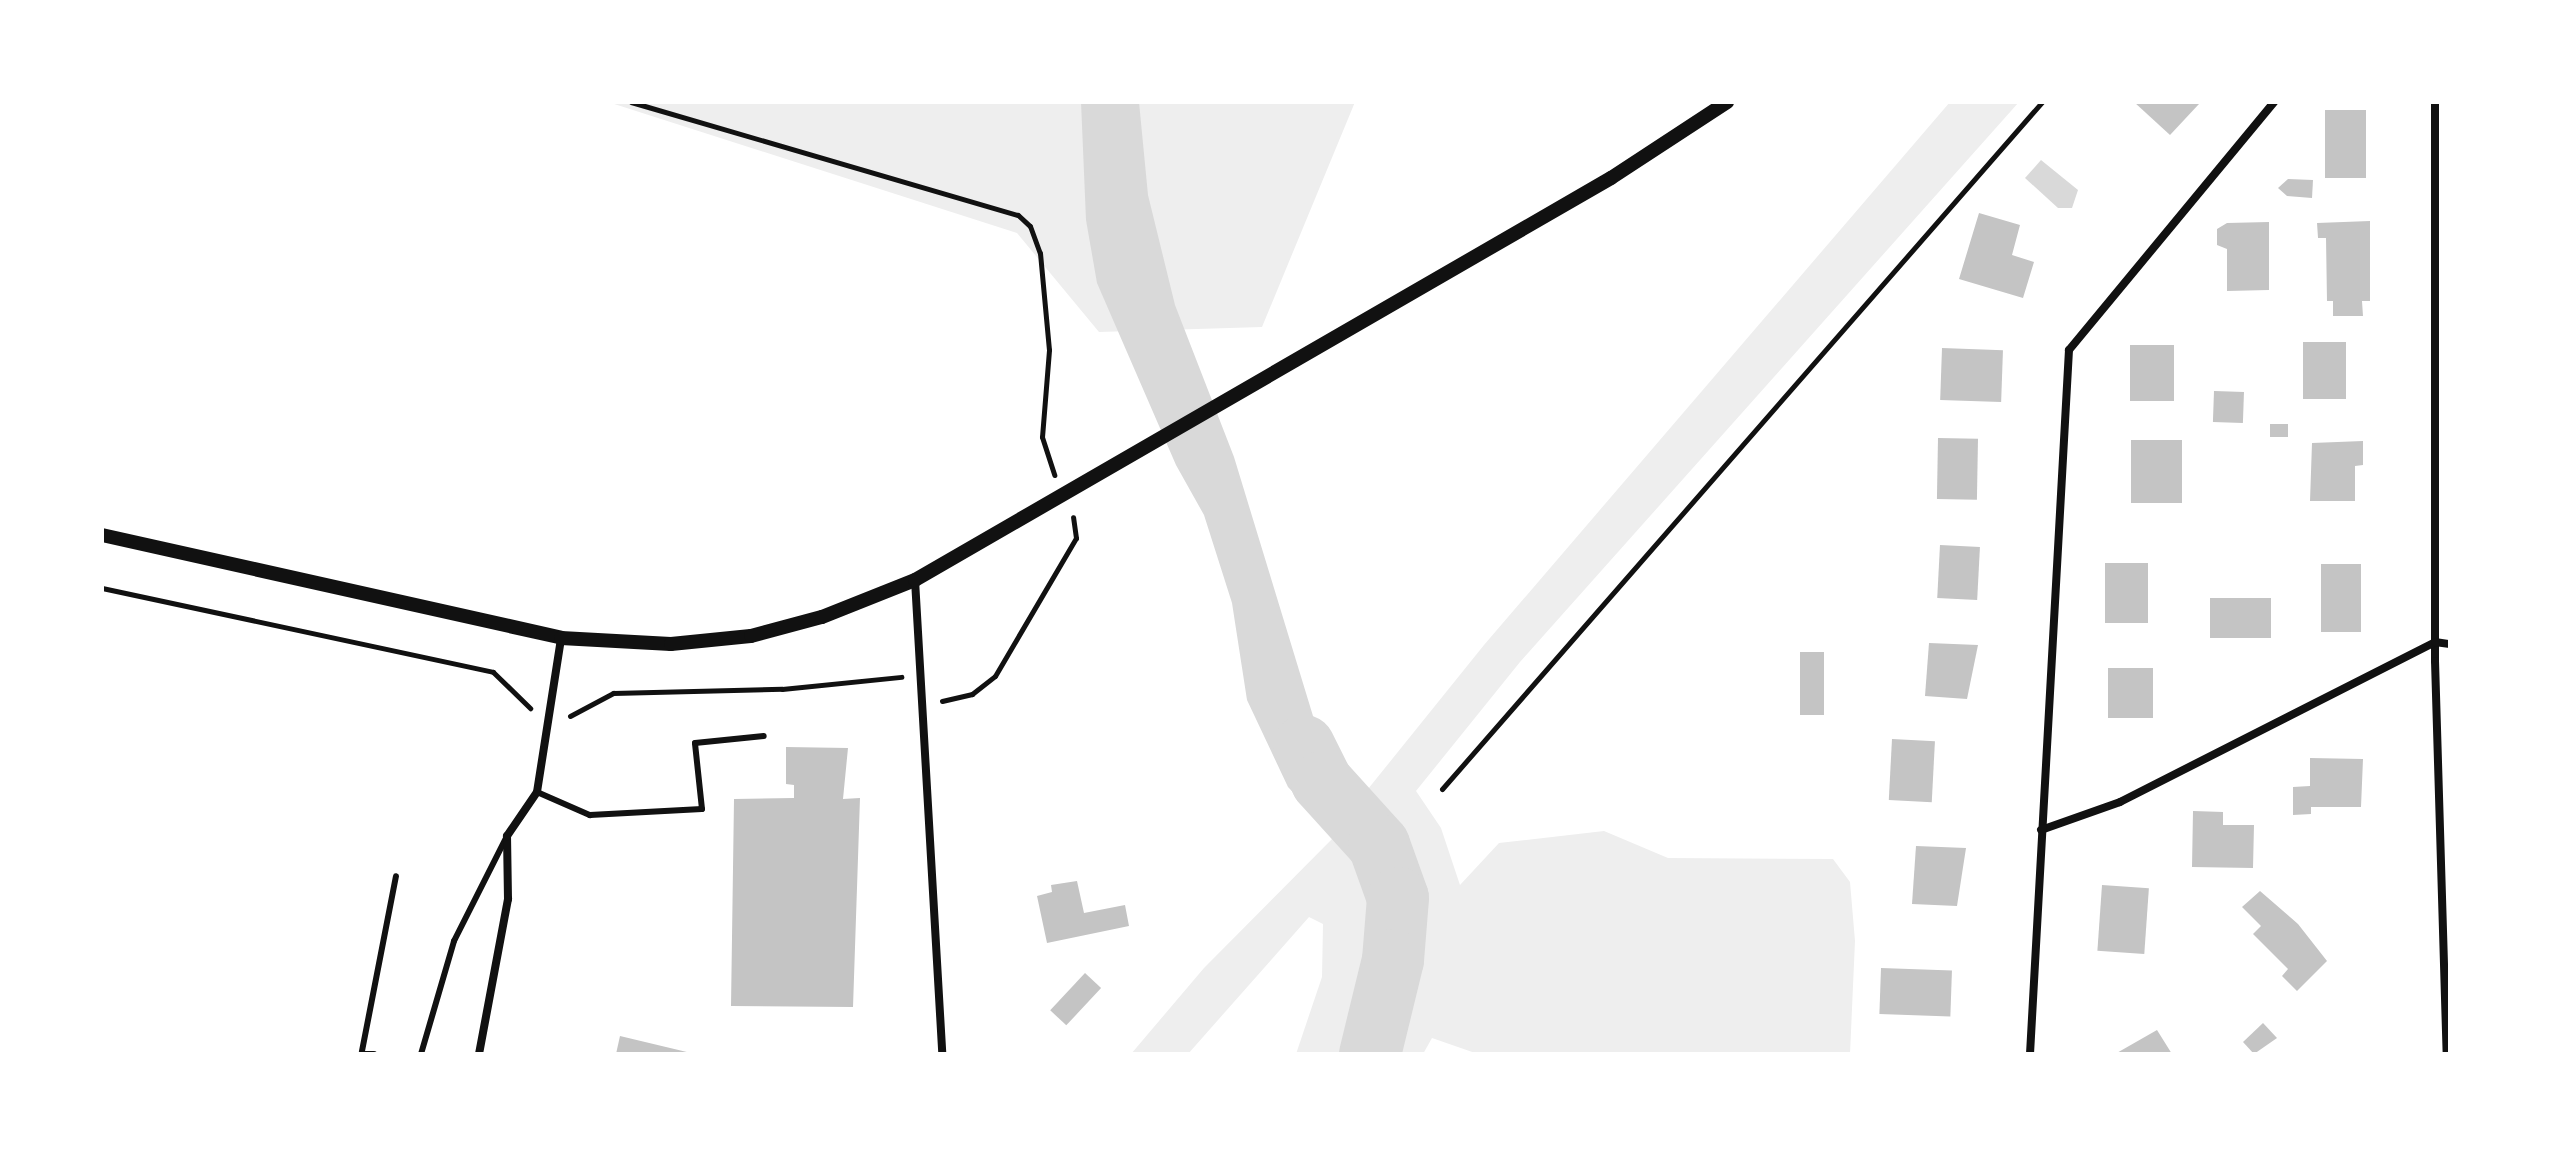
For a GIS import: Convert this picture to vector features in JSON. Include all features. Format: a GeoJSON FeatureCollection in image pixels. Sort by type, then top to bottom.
{"type":"FeatureCollection","features":[{"type":"Feature","properties":{"kind":"street"},"geometry":{"type":"LineString","coordinates":[[102,535],[561,638],[671,644],[751,636],[822,617],[915,580],[1244,387],[1611,178],[1727,102]]}},
{"type":"Feature","properties":{"kind":"street"},"geometry":{"type":"LineString","coordinates":[[2030,1054],[2069,350],[2274,102]]}},
{"type":"Feature","properties":{"kind":"street"},"geometry":{"type":"LineString","coordinates":[[2435,102],[2435,642],[2447,1054]]}},
{"type":"Feature","properties":{"kind":"street"},"geometry":{"type":"LineString","coordinates":[[915,580],[926,707],[942,1054]]}},
{"type":"Feature","properties":{"kind":"street"},"geometry":{"type":"LineString","coordinates":[[479,1054],[508,899],[507,836],[537,792],[561,638]]}},
{"type":"Feature","properties":{"kind":"street"},"geometry":{"type":"LineString","coordinates":[[2041,830],[2120,802],[2435,642],[2450,644]]}},
{"type":"Feature","properties":{"kind":"lane"},"geometry":{"type":"LineString","coordinates":[[537,792],[590,815],[702,809],[695,743],[764,736]]}},
{"type":"Feature","properties":{"kind":"lane"},"geometry":{"type":"LineString","coordinates":[[421,1054],[454,941],[507,836]]}},
{"type":"Feature","properties":{"kind":"lane"},"geometry":{"type":"LineString","coordinates":[[374,1054],[362,1053],[396,876]]}},
{"type":"Feature","properties":{"kind":"path"},"geometry":{"type":"LineString","coordinates":[[631,102],[1018,215],[1030,226],[1040,253],[1049,350],[1042,437],[1052,471],[1066,492],[1076,538],[995,676],[972,694],[926,707]]}},
{"type":"Feature","properties":{"kind":"path"},"geometry":{"type":"LineString","coordinates":[[1442,789],[2042,102]]}},
{"type":"Feature","properties":{"kind":"path"},"geometry":{"type":"LineString","coordinates":[[102,588],[493,672],[531,710],[549,714],[577,716],[613,693],[782,689],[923,675]]}},
{"type":"Feature","properties":{"kind":"shaded area"},"geometry":{"type":"Polygon","coordinates":[[[608,102],[1355,102],[1262,327],[1099,332],[1017,233],[608,102]]]}},
{"type":"Feature","properties":{"kind":"shaded area"},"geometry":{"type":"Polygon","coordinates":[[[1081,102],[1139,102],[1148,195],[1175,305],[1234,457],[1313,716],[1329,749],[1364,794],[1335,836],[1288,787],[1247,700],[1232,603],[1204,515],[1176,465],[1097,283],[1086,220],[1081,102]]]}},
{"type":"Feature","properties":{"kind":"shaded area"},"geometry":{"type":"Polygon","coordinates":[[[1950,102],[2019,102],[1520,662],[1416,791],[1441,828],[1460,885],[1499,843],[1604,831],[1668,858],[1833,859],[1850,882],[1855,941],[1850,1054],[1478,1054],[1432,1038],[1423,1054],[1384,1054],[1404,1001],[1415,906],[1407,855],[1364,794],[1484,645],[1950,102]]]}},
{"type":"Feature","properties":{"kind":"shaded area"},"geometry":{"type":"Polygon","coordinates":[[[2041,160],[2078,190],[2072,208],[2058,208],[2025,178],[2041,160]]]}},
{"type":"Feature","properties":{"kind":"shaded area"},"geometry":{"type":"Polygon","coordinates":[[[1335,836],[1369,867],[1381,890],[1382,942],[1344,1054],[1296,1054],[1322,977],[1323,924],[1309,917],[1188,1054],[1131,1054],[1204,968],[1335,836]]]}},
{"type":"Feature","properties":{"kind":"building"},"geometry":{"type":"Polygon","coordinates":[[[2134,102],[2196,102],[2199,104],[2170,135],[2134,102]]]}},
{"type":"Feature","properties":{"kind":"building"},"geometry":{"type":"Polygon","coordinates":[[[2325,110],[2366,110],[2366,178],[2325,178],[2325,110]]]}},
{"type":"Feature","properties":{"kind":"building"},"geometry":{"type":"Polygon","coordinates":[[[2288,179],[2313,180],[2312,198],[2287,196],[2278,188],[2288,179]]]}},
{"type":"Feature","properties":{"kind":"building"},"geometry":{"type":"Polygon","coordinates":[[[1979,213],[2020,225],[2012,255],[2034,262],[2023,298],[1959,279],[1979,213]]]}},
{"type":"Feature","properties":{"kind":"building"},"geometry":{"type":"Polygon","coordinates":[[[2370,221],[2370,301],[2362,301],[2363,316],[2333,316],[2333,301],[2327,301],[2326,238],[2318,238],[2317,223],[2370,221]]]}},
{"type":"Feature","properties":{"kind":"building"},"geometry":{"type":"Polygon","coordinates":[[[2269,222],[2269,290],[2227,291],[2227,249],[2217,245],[2217,229],[2227,223],[2269,222]]]}},
{"type":"Feature","properties":{"kind":"building"},"geometry":{"type":"Polygon","coordinates":[[[2303,342],[2346,342],[2346,399],[2303,399],[2303,342]]]}},
{"type":"Feature","properties":{"kind":"building"},"geometry":{"type":"Polygon","coordinates":[[[2130,345],[2174,345],[2174,401],[2130,401],[2130,345]]]}},
{"type":"Feature","properties":{"kind":"building"},"geometry":{"type":"Polygon","coordinates":[[[1942,348],[2003,350],[2001,402],[1940,400],[1942,348]]]}},
{"type":"Feature","properties":{"kind":"building"},"geometry":{"type":"Polygon","coordinates":[[[2214,391],[2244,392],[2243,423],[2213,422],[2214,391]]]}},
{"type":"Feature","properties":{"kind":"building"},"geometry":{"type":"Polygon","coordinates":[[[2270,424],[2288,424],[2288,437],[2270,437],[2270,424]]]}},
{"type":"Feature","properties":{"kind":"building"},"geometry":{"type":"Polygon","coordinates":[[[1938,438],[1978,439],[1977,500],[1937,499],[1938,438]]]}},
{"type":"Feature","properties":{"kind":"building"},"geometry":{"type":"Polygon","coordinates":[[[2131,440],[2182,440],[2182,503],[2131,503],[2131,440]]]}},
{"type":"Feature","properties":{"kind":"building"},"geometry":{"type":"Polygon","coordinates":[[[2363,441],[2363,465],[2355,466],[2355,501],[2310,501],[2312,443],[2363,441]]]}},
{"type":"Feature","properties":{"kind":"building"},"geometry":{"type":"Polygon","coordinates":[[[1940,545],[1980,547],[1977,600],[1937,598],[1940,545]]]}},
{"type":"Feature","properties":{"kind":"building"},"geometry":{"type":"Polygon","coordinates":[[[2105,563],[2148,563],[2148,623],[2105,623],[2105,563]]]}},
{"type":"Feature","properties":{"kind":"building"},"geometry":{"type":"Polygon","coordinates":[[[2321,564],[2361,564],[2361,632],[2321,632],[2321,564]]]}},
{"type":"Feature","properties":{"kind":"building"},"geometry":{"type":"Polygon","coordinates":[[[2210,598],[2271,598],[2271,638],[2210,638],[2210,598]]]}},
{"type":"Feature","properties":{"kind":"building"},"geometry":{"type":"Polygon","coordinates":[[[1929,643],[1978,645],[1967,699],[1925,696],[1929,643]]]}},
{"type":"Feature","properties":{"kind":"building"},"geometry":{"type":"Polygon","coordinates":[[[1800,652],[1824,652],[1824,715],[1800,715],[1800,652]]]}},
{"type":"Feature","properties":{"kind":"building"},"geometry":{"type":"Polygon","coordinates":[[[2108,668],[2153,668],[2153,718],[2108,718],[2108,668]]]}},
{"type":"Feature","properties":{"kind":"building"},"geometry":{"type":"Polygon","coordinates":[[[1892,739],[1935,741],[1932,802],[1889,800],[1892,739]]]}},
{"type":"Feature","properties":{"kind":"building"},"geometry":{"type":"Polygon","coordinates":[[[786,747],[848,748],[843,799],[860,798],[853,1007],[731,1006],[734,799],[794,798],[794,785],[786,784],[786,747]]]}},
{"type":"Feature","properties":{"kind":"building"},"geometry":{"type":"Polygon","coordinates":[[[2310,758],[2363,759],[2361,807],[2311,807],[2311,814],[2293,815],[2293,787],[2310,786],[2310,758]]]}},
{"type":"Feature","properties":{"kind":"building"},"geometry":{"type":"Polygon","coordinates":[[[2193,811],[2223,812],[2223,825],[2254,825],[2253,868],[2192,867],[2193,811]]]}},
{"type":"Feature","properties":{"kind":"building"},"geometry":{"type":"Polygon","coordinates":[[[1916,846],[1966,848],[1957,906],[1912,904],[1916,846]]]}},
{"type":"Feature","properties":{"kind":"building"},"geometry":{"type":"Polygon","coordinates":[[[1077,881],[1084,913],[1125,905],[1129,926],[1047,943],[1037,896],[1052,892],[1051,885],[1077,881]]]}},
{"type":"Feature","properties":{"kind":"building"},"geometry":{"type":"Polygon","coordinates":[[[2102,885],[2149,888],[2144,954],[2097,951],[2102,885]]]}},
{"type":"Feature","properties":{"kind":"building"},"geometry":{"type":"Polygon","coordinates":[[[2260,891],[2298,924],[2327,961],[2297,991],[2282,976],[2288,969],[2253,934],[2261,926],[2242,907],[2260,891]]]}},
{"type":"Feature","properties":{"kind":"building"},"geometry":{"type":"Polygon","coordinates":[[[1881,968],[1952,970],[1950,1016],[1879,1014],[1881,968]]]}},
{"type":"Feature","properties":{"kind":"building"},"geometry":{"type":"Polygon","coordinates":[[[1085,973],[1101,988],[1066,1025],[1050,1010],[1085,973]]]}},
{"type":"Feature","properties":{"kind":"building"},"geometry":{"type":"Polygon","coordinates":[[[2263,1023],[2277,1038],[2254,1054],[2243,1042],[2263,1023]]]}},
{"type":"Feature","properties":{"kind":"building"},"geometry":{"type":"Polygon","coordinates":[[[2157,1030],[2172,1054],[2115,1054],[2157,1030]]]}},
{"type":"Feature","properties":{"kind":"building"},"geometry":{"type":"Polygon","coordinates":[[[620,1036],[691,1053],[691,1054],[616,1054],[620,1036]]]}},
{"type":"Feature","properties":{"kind":"waterway"},"geometry":{"type":"LineString","coordinates":[[1304,746],[1322,782],[1379,845],[1398,898],[1393,960],[1370,1054]]}}]}
